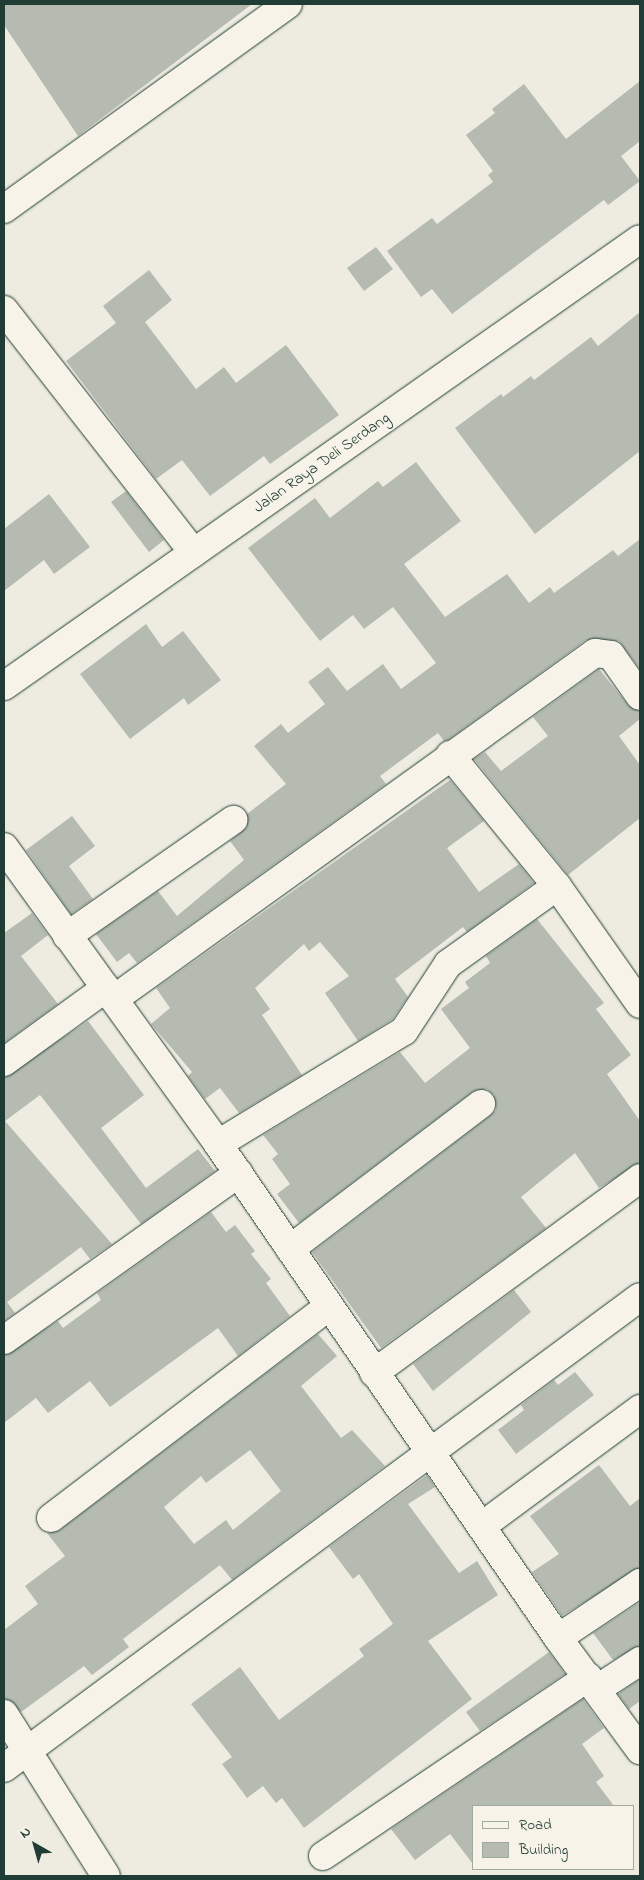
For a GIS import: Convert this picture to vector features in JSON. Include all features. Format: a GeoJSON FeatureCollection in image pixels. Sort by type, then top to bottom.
{"type":"FeatureCollection","features":[{"type":"Feature","properties":{"kind":"street"},"geometry":{"type":"LineString","coordinates":[[4,209],[288,4]]}},
{"type":"Feature","properties":{"kind":"street","name":"Jalan Raya Deli Serdang"},"geometry":{"type":"LineString","coordinates":[[4,686],[640,239]]}},
{"type":"Feature","properties":{"kind":"street"},"geometry":{"type":"LineString","coordinates":[[4,310],[194,553]]}},
{"type":"Feature","properties":{"kind":"street"},"geometry":{"type":"LineString","coordinates":[[4,1062],[110,994],[595,653],[611,655],[640,696]]}},
{"type":"Feature","properties":{"kind":"street"},"geometry":{"type":"LineString","coordinates":[[450,755],[557,886],[640,1004]]}},
{"type":"Feature","properties":{"kind":"street"},"geometry":{"type":"LineString","coordinates":[[68,936],[233,820]]}},
{"type":"Feature","properties":{"kind":"street"},"geometry":{"type":"LineString","coordinates":[[4,846],[239,1173],[428,1451],[482,1526],[558,1638],[640,1750]]}},
{"type":"Feature","properties":{"kind":"street"},"geometry":{"type":"LineString","coordinates":[[218,1144],[404,1031],[448,964],[557,886]]}},
{"type":"Feature","properties":{"kind":"street"},"geometry":{"type":"LineString","coordinates":[[290,1249],[481,1104]]}},
{"type":"Feature","properties":{"kind":"street"},"geometry":{"type":"LineString","coordinates":[[4,1340],[239,1173]]}},
{"type":"Feature","properties":{"kind":"street"},"geometry":{"type":"LineString","coordinates":[[374,1373],[640,1178]]}},
{"type":"Feature","properties":{"kind":"street"},"geometry":{"type":"LineString","coordinates":[[4,1768],[428,1451],[640,1297]]}},
{"type":"Feature","properties":{"kind":"street"},"geometry":{"type":"LineString","coordinates":[[52,1518],[329,1306]]}},
{"type":"Feature","properties":{"kind":"street"},"geometry":{"type":"LineString","coordinates":[[482,1526],[640,1409]]}},
{"type":"Feature","properties":{"kind":"street"},"geometry":{"type":"LineString","coordinates":[[558,1638],[640,1582]]}},
{"type":"Feature","properties":{"kind":"street"},"geometry":{"type":"LineString","coordinates":[[323,1856],[592,1683],[640,1661]]}},
{"type":"Feature","properties":{"kind":"street"},"geometry":{"type":"LineString","coordinates":[[4,1714],[29,1750],[106,1876]]}},
{"type":"Feature","properties":{"kind":"building"},"geometry":{"type":"Polygon","coordinates":[[[4,4],[252,4],[78,136],[4,25],[4,4]]]}},
{"type":"Feature","properties":{"kind":"building"},"geometry":{"type":"Polygon","coordinates":[[[640,81],[640,141],[621,156],[640,181],[608,205],[604,200],[452,314],[432,289],[421,297],[387,251],[432,218],[437,224],[493,182],[488,175],[493,171],[466,135],[495,113],[492,109],[524,84],[566,139],[640,81]]]}},
{"type":"Feature","properties":{"kind":"building"},"geometry":{"type":"Polygon","coordinates":[[[376,247],[393,269],[364,291],[347,268],[376,247]]]}},
{"type":"Feature","properties":{"kind":"building"},"geometry":{"type":"Polygon","coordinates":[[[149,270],[172,300],[145,322],[196,389],[224,367],[236,383],[286,345],[339,415],[270,464],[264,456],[210,496],[182,460],[156,479],[66,361],[116,323],[103,306],[149,270]]]}},
{"type":"Feature","properties":{"kind":"building"},"geometry":{"type":"Polygon","coordinates":[[[640,312],[640,451],[535,534],[455,428],[501,394],[503,397],[531,376],[534,380],[591,337],[598,346],[640,312]]]}},
{"type":"Feature","properties":{"kind":"building"},"geometry":{"type":"Polygon","coordinates":[[[416,462],[461,521],[404,564],[445,617],[507,574],[529,603],[550,587],[554,593],[613,550],[618,556],[640,539],[640,669],[619,641],[586,640],[448,740],[444,741],[438,733],[380,776],[386,784],[137,963],[129,953],[117,962],[96,934],[158,891],[177,916],[244,860],[230,841],[247,827],[247,814],[286,784],[254,746],[281,724],[288,733],[325,704],[308,682],[328,667],[347,691],[383,664],[401,689],[436,663],[393,607],[364,629],[353,615],[320,641],[248,548],[315,498],[330,518],[378,481],[383,487],[416,462]]]}},
{"type":"Feature","properties":{"kind":"building"},"geometry":{"type":"Polygon","coordinates":[[[126,491],[164,540],[149,552],[111,502],[126,491]]]}},
{"type":"Feature","properties":{"kind":"building"},"geometry":{"type":"Polygon","coordinates":[[[49,494],[90,547],[54,574],[44,560],[4,591],[4,529],[49,494]]]}},
{"type":"Feature","properties":{"kind":"building"},"geometry":{"type":"Polygon","coordinates":[[[146,624],[162,647],[183,631],[221,680],[188,705],[184,698],[130,739],[80,674],[146,624]]]}},
{"type":"Feature","properties":{"kind":"building"},"geometry":{"type":"Polygon","coordinates":[[[599,669],[628,705],[640,711],[640,719],[619,736],[640,765],[640,818],[568,875],[474,759],[485,752],[501,771],[548,736],[533,717],[599,669]]]}},
{"type":"Feature","properties":{"kind":"building"},"geometry":{"type":"Polygon","coordinates":[[[450,780],[484,821],[447,848],[479,892],[519,864],[534,883],[467,932],[463,927],[395,979],[408,997],[393,1019],[358,1041],[325,993],[349,976],[320,942],[309,951],[304,944],[255,988],[270,1009],[262,1015],[302,1075],[239,1113],[220,1088],[205,1099],[188,1076],[192,1072],[151,1024],[170,1008],[156,988],[450,780]]]}},
{"type":"Feature","properties":{"kind":"building"},"geometry":{"type":"Polygon","coordinates":[[[72,816],[95,846],[69,866],[93,899],[71,914],[26,850],[72,816]]]}},
{"type":"Feature","properties":{"kind":"building"},"geometry":{"type":"Polygon","coordinates":[[[32,913],[48,935],[21,956],[58,1004],[4,1043],[4,933],[32,913]]]}},
{"type":"Feature","properties":{"kind":"building"},"geometry":{"type":"Polygon","coordinates":[[[537,919],[604,1003],[596,1009],[631,1055],[607,1074],[640,1121],[640,1163],[599,1188],[575,1153],[521,1197],[546,1228],[381,1348],[312,1252],[490,1116],[496,1110],[494,1095],[487,1089],[472,1092],[299,1223],[277,1194],[290,1184],[272,1159],[278,1154],[263,1135],[400,1052],[425,1083],[470,1048],[441,1009],[469,988],[465,982],[490,963],[486,956],[537,919]]]}},
{"type":"Feature","properties":{"kind":"building"},"geometry":{"type":"Polygon","coordinates":[[[88,1021],[144,1095],[101,1128],[146,1188],[198,1149],[215,1171],[141,1224],[40,1095],[5,1121],[112,1244],[90,1259],[81,1247],[7,1302],[15,1313],[4,1321],[4,1077],[88,1021]]]}},
{"type":"Feature","properties":{"kind":"building"},"geometry":{"type":"Polygon","coordinates":[[[211,1212],[226,1232],[235,1225],[255,1251],[251,1254],[271,1279],[266,1283],[290,1316],[238,1356],[218,1328],[110,1407],[90,1381],[48,1413],[36,1398],[4,1423],[4,1355],[58,1321],[63,1328],[101,1300],[97,1293],[211,1212]]]}},
{"type":"Feature","properties":{"kind":"building"},"geometry":{"type":"Polygon","coordinates":[[[514,1290],[531,1312],[433,1391],[413,1364],[514,1290]]]}},
{"type":"Feature","properties":{"kind":"building"},"geometry":{"type":"Polygon","coordinates":[[[318,1334],[337,1356],[301,1386],[341,1438],[352,1430],[385,1466],[232,1580],[220,1565],[123,1639],[129,1647],[92,1675],[84,1666],[21,1712],[4,1698],[4,1630],[38,1604],[25,1586],[65,1556],[47,1533],[60,1530],[318,1334]],[[250,1450],[206,1483],[201,1476],[164,1507],[194,1544],[226,1520],[233,1530],[281,1491],[250,1450]]]}},
{"type":"Feature","properties":{"kind":"building"},"geometry":{"type":"Polygon","coordinates":[[[575,1372],[594,1395],[516,1454],[498,1430],[524,1410],[521,1405],[554,1380],[558,1385],[575,1372]]]}},
{"type":"Feature","properties":{"kind":"building"},"geometry":{"type":"Polygon","coordinates":[[[599,1465],[630,1506],[640,1498],[640,1568],[562,1616],[532,1572],[559,1554],[530,1516],[599,1465]]]}},
{"type":"Feature","properties":{"kind":"building"},"geometry":{"type":"Polygon","coordinates":[[[427,1475],[435,1487],[408,1504],[459,1573],[477,1561],[498,1595],[428,1641],[472,1699],[304,1828],[282,1798],[276,1803],[263,1786],[247,1798],[222,1764],[232,1757],[191,1704],[240,1667],[279,1720],[364,1656],[359,1649],[393,1624],[359,1574],[353,1579],[329,1547],[427,1475]]]}},
{"type":"Feature","properties":{"kind":"building"},"geometry":{"type":"Polygon","coordinates":[[[640,1602],[640,1646],[613,1660],[593,1633],[640,1602]]]}},
{"type":"Feature","properties":{"kind":"building"},"geometry":{"type":"Polygon","coordinates":[[[549,1652],[565,1674],[480,1731],[466,1712],[549,1652]]]}},
{"type":"Feature","properties":{"kind":"building"},"geometry":{"type":"Polygon","coordinates":[[[640,1679],[640,1701],[629,1709],[618,1694],[640,1679]]]}},
{"type":"Feature","properties":{"kind":"building"},"geometry":{"type":"Polygon","coordinates":[[[583,1699],[604,1728],[582,1744],[604,1776],[596,1782],[613,1805],[472,1805],[472,1863],[450,1834],[415,1860],[391,1829],[583,1699]]]}}]}
